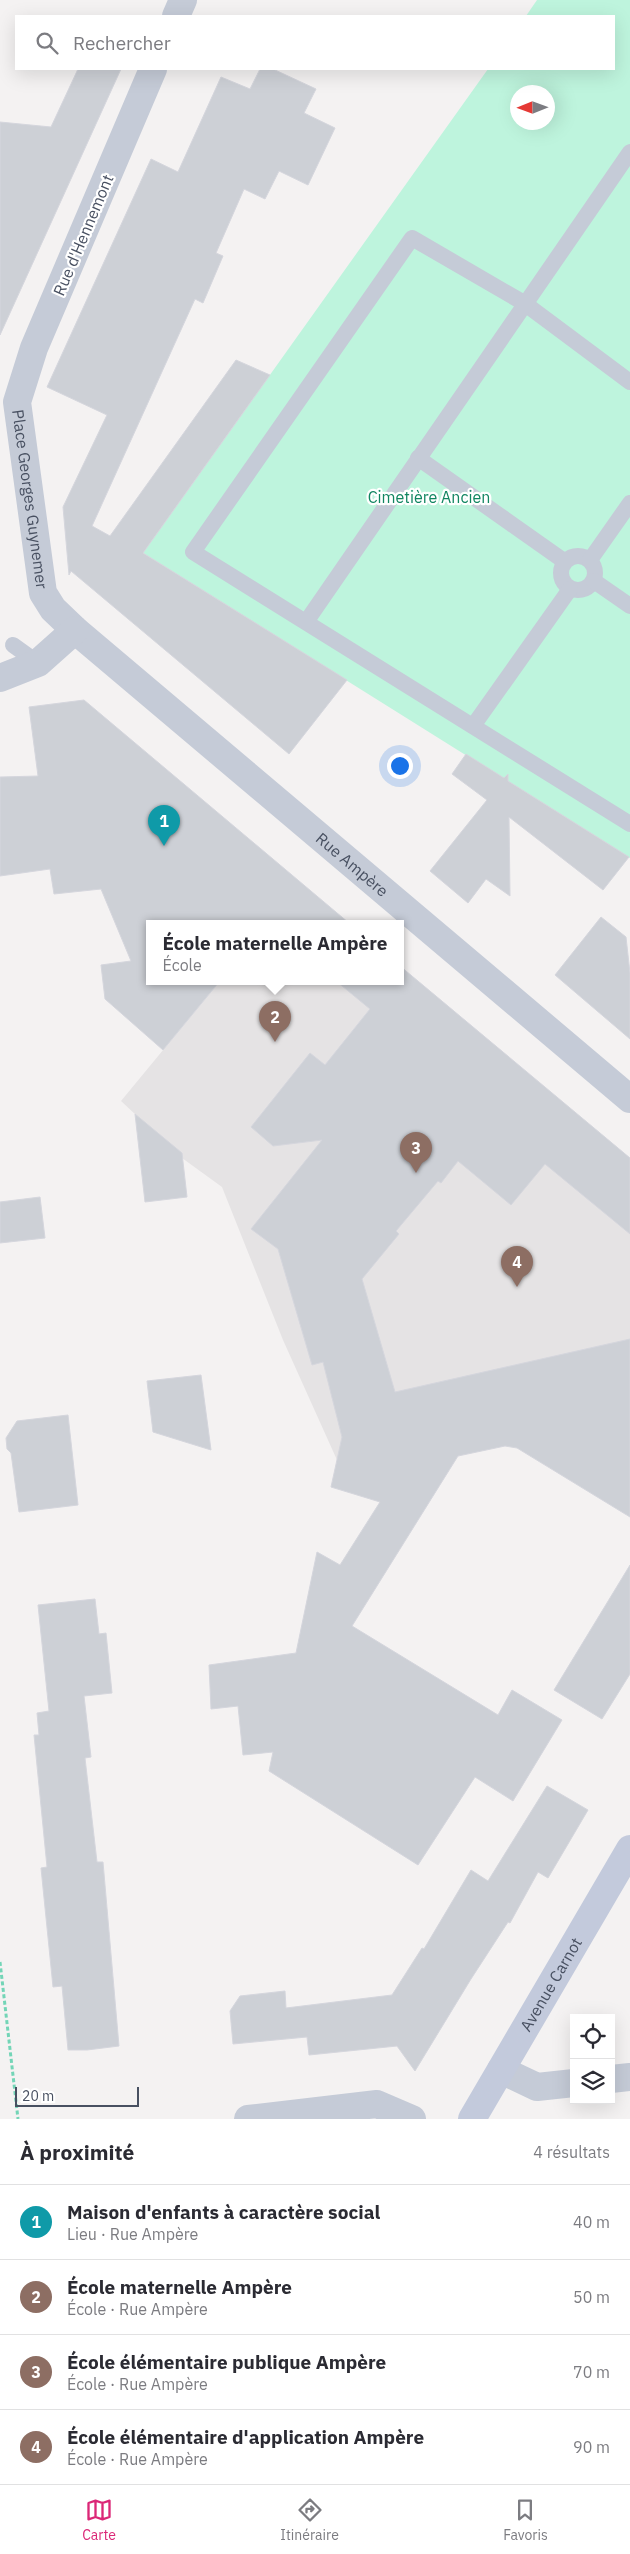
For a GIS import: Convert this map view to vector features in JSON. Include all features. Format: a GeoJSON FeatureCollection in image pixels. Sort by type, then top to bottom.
{"type":"FeatureCollection","features":[{"type":"Feature","properties":{"kind":"street"},"geometry":{"type":"LineString","coordinates":[[176,15],[183,0]]}},
{"type":"Feature","properties":{"kind":"street","name":"Rue d'Hennemont"},"geometry":{"type":"LineString","coordinates":[[9,403],[154,70]]}},
{"type":"Feature","properties":{"kind":"street","name":"Place Georges Guynemer"},"geometry":{"type":"LineString","coordinates":[[9,403],[43,593],[53,609],[75,630]]}},
{"type":"Feature","properties":{"kind":"street"},"geometry":{"type":"LineString","coordinates":[[0,678],[38,662],[75,630]]}},
{"type":"Feature","properties":{"kind":"street","name":"Rue Ampère"},"geometry":{"type":"LineString","coordinates":[[75,630],[630,1098]]}},
{"type":"Feature","properties":{"kind":"street","name":"Avenue Carnot"},"geometry":{"type":"LineString","coordinates":[[472,2119],[630,1849]]}},
{"type":"Feature","properties":{"kind":"street"},"geometry":{"type":"LineString","coordinates":[[501,2070],[537,2087],[570,2083]]}},
{"type":"Feature","properties":{"kind":"street"},"geometry":{"type":"LineString","coordinates":[[615,2078],[630,2076]]}},
{"type":"Feature","properties":{"kind":"street"},"geometry":{"type":"LineString","coordinates":[[248,2119],[377,2104],[412,2119]]}},
{"type":"Feature","properties":{"kind":"lane"},"geometry":{"type":"LineString","coordinates":[[306,622],[630,152]]}},
{"type":"Feature","properties":{"kind":"lane"},"geometry":{"type":"LineString","coordinates":[[630,382],[524,304],[412,238],[193,552],[630,824]]}},
{"type":"Feature","properties":{"kind":"lane"},"geometry":{"type":"LineString","coordinates":[[418,458],[564,561]]}},
{"type":"Feature","properties":{"kind":"lane"},"geometry":{"type":"LineString","coordinates":[[590,560],[630,503]]}},
{"type":"Feature","properties":{"kind":"lane"},"geometry":{"type":"LineString","coordinates":[[572,556],[582,556],[590,560],[596,574],[594,581],[584,590],[570,589],[563,583],[560,576],[564,561],[572,556]]}},
{"type":"Feature","properties":{"kind":"lane"},"geometry":{"type":"LineString","coordinates":[[594,581],[630,606]]}},
{"type":"Feature","properties":{"kind":"lane"},"geometry":{"type":"LineString","coordinates":[[473,726],[570,589]]}},
{"type":"Feature","properties":{"kind":"lane"},"geometry":{"type":"LineString","coordinates":[[13,645],[38,662]]}},
{"type":"Feature","properties":{"kind":"path"},"geometry":{"type":"LineString","coordinates":[[0,1962],[18,2119]]}},
{"type":"Feature","properties":{"kind":"shaded area"},"geometry":{"type":"Polygon","coordinates":[[[404,969],[630,1158],[630,1397],[337,1460],[283,1340],[222,1187],[182,1158],[121,1101],[217,985],[404,985],[404,969]]]}},
{"type":"Feature","properties":{"kind":"green space","name":"Cimetière Ancien"},"geometry":{"type":"Polygon","coordinates":[[[537,0],[630,0],[630,858],[143,553],[487,70],[615,70],[615,15],[527,15],[537,0]]]}},
{"type":"Feature","properties":{"kind":"building"},"geometry":{"type":"Polygon","coordinates":[[[78,70],[121,70],[0,335],[0,122],[51,127],[78,70]]]}},
{"type":"Feature","properties":{"kind":"building"},"geometry":{"type":"Polygon","coordinates":[[[260,70],[275,70],[316,89],[304,113],[335,128],[308,185],[279,171],[265,199],[244,189],[216,253],[223,256],[203,303],[195,299],[92,526],[110,536],[236,360],[270,375],[143,553],[347,680],[289,754],[71,571],[69,575],[63,507],[107,415],[47,387],[151,159],[178,172],[221,77],[250,89],[260,70]]]}},
{"type":"Feature","properties":{"kind":"building"},"geometry":{"type":"Polygon","coordinates":[[[84,700],[345,920],[146,920],[146,985],[217,985],[163,1050],[105,999],[101,965],[131,961],[101,889],[54,894],[50,869],[0,876],[0,777],[38,776],[29,707],[84,700]]]}},
{"type":"Feature","properties":{"kind":"building"},"geometry":{"type":"Polygon","coordinates":[[[466,754],[504,778],[508,774],[508,781],[629,857],[603,890],[509,817],[510,896],[486,879],[468,903],[430,871],[487,800],[452,774],[466,754]]]}},
{"type":"Feature","properties":{"kind":"building"},"geometry":{"type":"Polygon","coordinates":[[[601,917],[626,937],[630,973],[630,1039],[555,975],[601,917]]]}},
{"type":"Feature","properties":{"kind":"building"},"geometry":{"type":"Polygon","coordinates":[[[404,969],[630,1158],[630,1234],[545,1164],[511,1205],[458,1161],[441,1183],[438,1181],[396,1231],[399,1234],[362,1279],[395,1392],[630,1339],[630,1517],[517,1448],[505,1446],[458,1456],[352,1626],[498,1715],[512,1690],[562,1720],[513,1801],[475,1777],[418,1865],[269,1771],[273,1752],[243,1755],[238,1706],[211,1709],[209,1665],[296,1653],[317,1552],[340,1565],[380,1502],[331,1487],[342,1437],[323,1362],[312,1365],[278,1249],[251,1229],[322,1140],[273,1146],[251,1127],[310,1053],[325,1065],[370,1009],[341,985],[404,985],[404,969]]]}},
{"type":"Feature","properties":{"kind":"building"},"geometry":{"type":"Polygon","coordinates":[[[135,1114],[182,1153],[187,1197],[145,1202],[135,1114]]]}},
{"type":"Feature","properties":{"kind":"building"},"geometry":{"type":"Polygon","coordinates":[[[40,1197],[45,1238],[0,1243],[0,1202],[40,1197]]]}},
{"type":"Feature","properties":{"kind":"building"},"geometry":{"type":"Polygon","coordinates":[[[201,1375],[211,1450],[153,1432],[147,1381],[201,1375]]]}},
{"type":"Feature","properties":{"kind":"building"},"geometry":{"type":"Polygon","coordinates":[[[68,1415],[78,1505],[19,1512],[11,1453],[7,1449],[6,1438],[17,1421],[68,1415]]]}},
{"type":"Feature","properties":{"kind":"building"},"geometry":{"type":"Polygon","coordinates":[[[630,1565],[630,1674],[602,1719],[554,1690],[630,1565]]]}},
{"type":"Feature","properties":{"kind":"building"},"geometry":{"type":"Polygon","coordinates":[[[95,1599],[99,1634],[106,1633],[112,1693],[84,1696],[91,1757],[85,1758],[97,1862],[103,1862],[119,2046],[68,2050],[62,1986],[53,1987],[41,1868],[47,1867],[34,1735],[39,1735],[37,1713],[49,1711],[38,1605],[95,1599]]]}},
{"type":"Feature","properties":{"kind":"building"},"geometry":{"type":"Polygon","coordinates":[[[547,1786],[588,1810],[548,1878],[538,1872],[510,1923],[508,1922],[471,1979],[415,2071],[397,2046],[309,2055],[307,2037],[233,2044],[230,2011],[240,1996],[285,1991],[286,2008],[392,1995],[422,1948],[424,1949],[471,1870],[488,1881],[547,1786]]]}},
{"type":"Feature","properties":{"kind":"place","name":"Maison d'enfants à caractère social"},"geometry":{"type":"Point","coordinates":[164,846]}},
{"type":"Feature","properties":{"kind":"place","name":"École maternelle Ampère"},"geometry":{"type":"Point","coordinates":[275,1042]}},
{"type":"Feature","properties":{"kind":"place","name":"École élémentaire publique Ampère"},"geometry":{"type":"Point","coordinates":[416,1173]}},
{"type":"Feature","properties":{"kind":"place","name":"École élémentaire d'application Ampère"},"geometry":{"type":"Point","coordinates":[517,1287]}}]}
